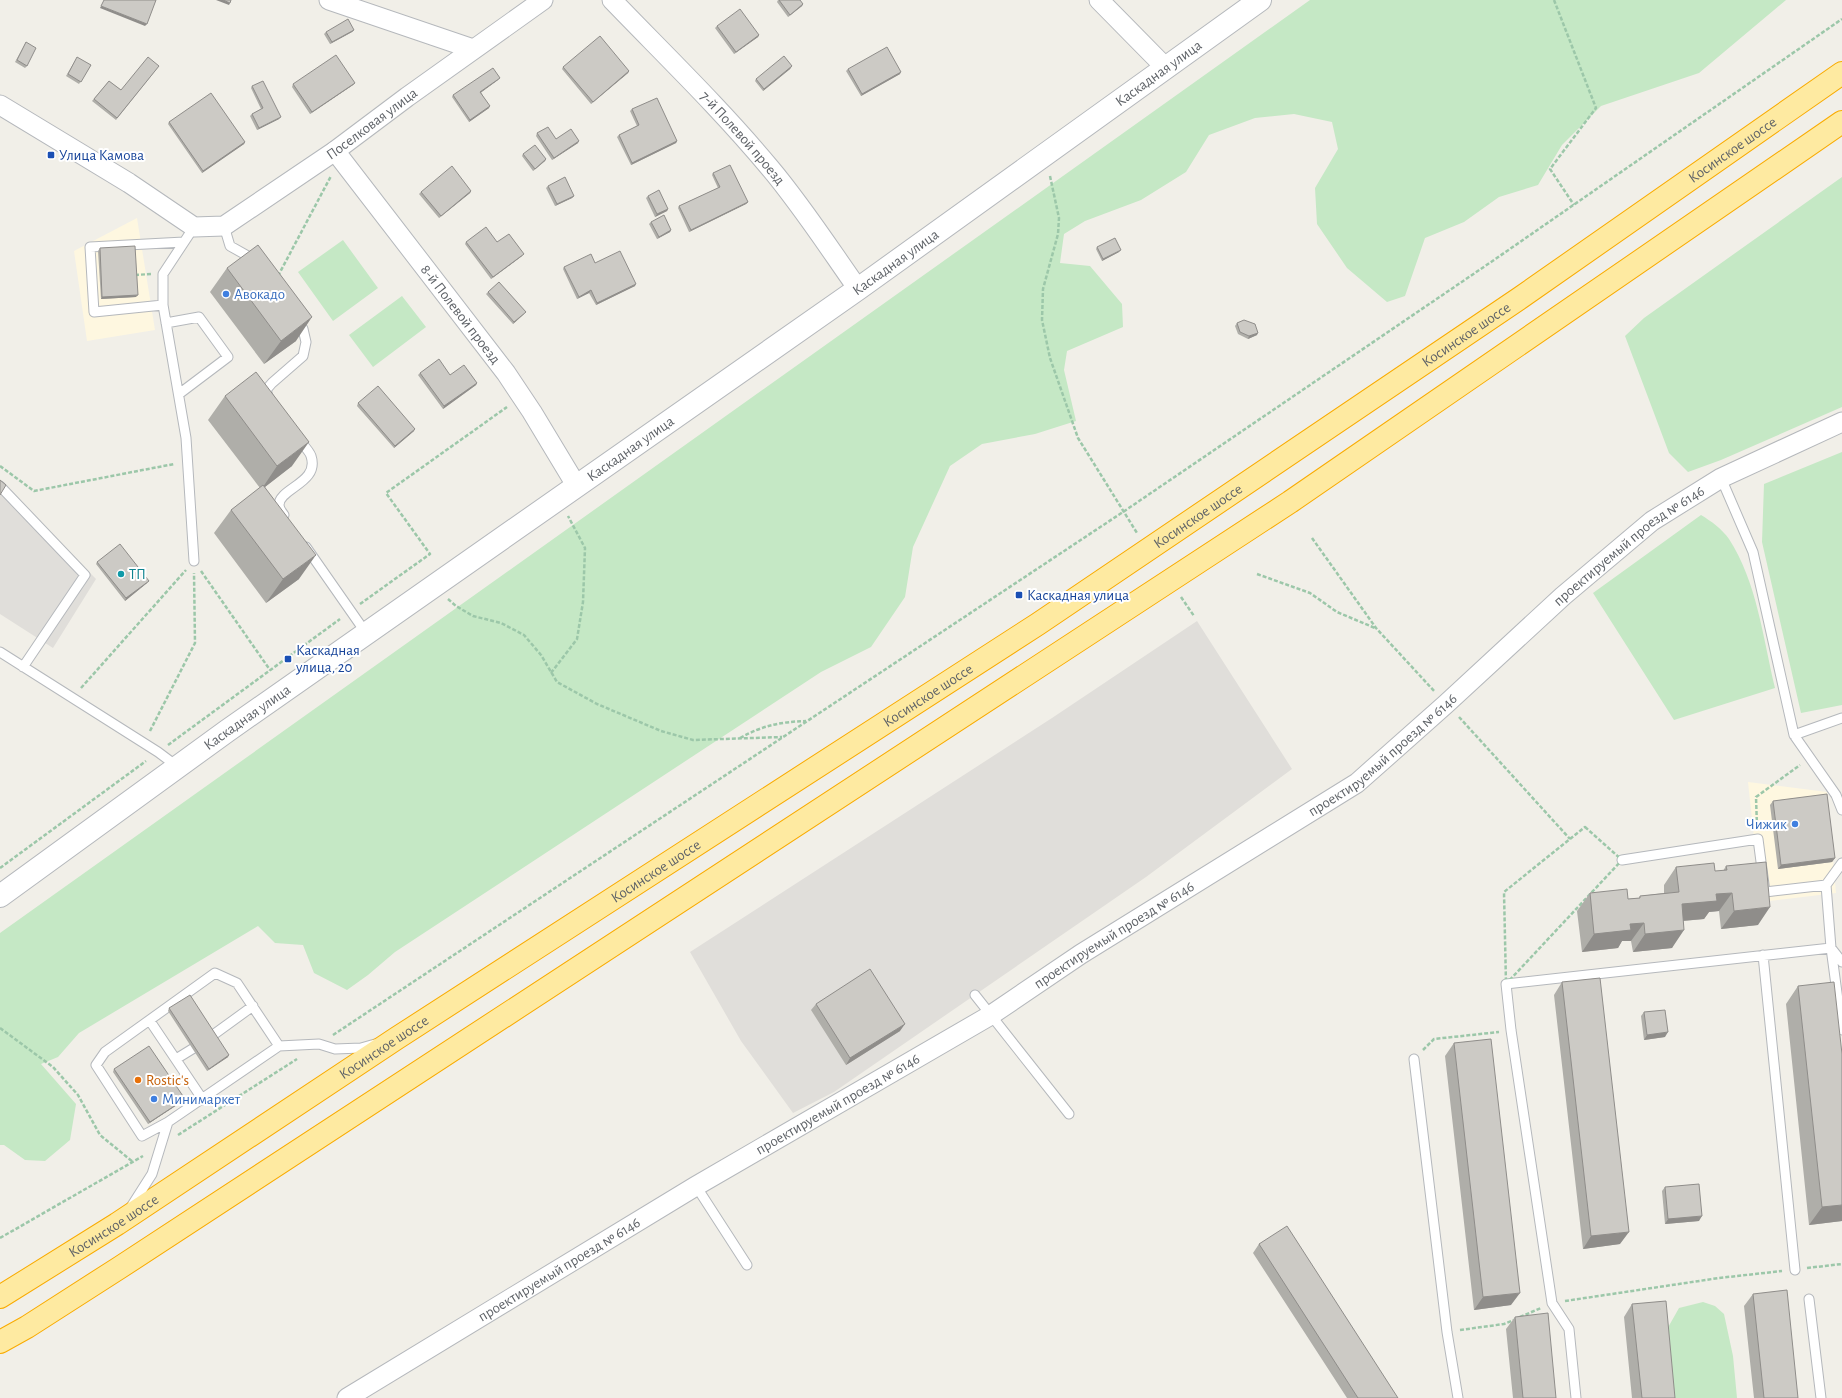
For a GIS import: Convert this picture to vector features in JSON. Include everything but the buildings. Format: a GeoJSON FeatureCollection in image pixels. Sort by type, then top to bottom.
{"type":"FeatureCollection","features":[{"type":"Feature","properties":{"kind":"highway","name":"Косинское шоссе"},"geometry":{"type":"LineString","coordinates":[[0,1297],[117,1224],[397,1038],[1038,624],[1520,298],[1842,73]]}},
{"type":"Feature","properties":{"kind":"highway"},"geometry":{"type":"LineString","coordinates":[[0,1342],[27,1327],[119,1268],[1290,502],[1842,122]]}},
{"type":"Feature","properties":{"kind":"street"},"geometry":{"type":"LineString","coordinates":[[329,0],[473,49]]}},
{"type":"Feature","properties":{"kind":"street","name":"Поселковая улица"},"geometry":{"type":"LineString","coordinates":[[224,226],[338,155],[473,49],[543,0]]}},
{"type":"Feature","properties":{"kind":"street","name":"7-й Полевой проезд"},"geometry":{"type":"LineString","coordinates":[[612,0],[737,130],[771,170],[810,221],[858,289]]}},
{"type":"Feature","properties":{"kind":"street"},"geometry":{"type":"LineString","coordinates":[[1099,0],[1165,67]]}},
{"type":"Feature","properties":{"kind":"street","name":"Каскадная улица"},"geometry":{"type":"LineString","coordinates":[[0,896],[366,633],[858,289],[1260,0]]}},
{"type":"Feature","properties":{"kind":"street"},"geometry":{"type":"LineString","coordinates":[[0,105],[129,183],[189,235],[224,226]]}},
{"type":"Feature","properties":{"kind":"street","name":"8-й Полевой проезд"},"geometry":{"type":"LineString","coordinates":[[338,155],[501,366],[522,396],[576,485]]}},
{"type":"Feature","properties":{"kind":"street","name":"проектируемый проезд № 6146"},"geometry":{"type":"LineString","coordinates":[[347,1398],[696,1186],[991,1015],[1081,954],[1357,783],[1446,704],[1563,596],[1646,526],[1721,478],[1842,422]]}},
{"type":"Feature","properties":{"kind":"lane"},"geometry":{"type":"LineString","coordinates":[[224,226],[230,246],[258,262],[274,284]]}},
{"type":"Feature","properties":{"kind":"lane"},"geometry":{"type":"LineString","coordinates":[[189,235],[163,274],[163,305],[179,394],[188,461],[194,561]]}},
{"type":"Feature","properties":{"kind":"lane"},"geometry":{"type":"LineString","coordinates":[[163,305],[94,312],[90,248],[189,235]]}},
{"type":"Feature","properties":{"kind":"lane"},"geometry":{"type":"LineString","coordinates":[[272,404],[268,398],[266,390],[303,356],[306,342],[303,329],[292,312]]}},
{"type":"Feature","properties":{"kind":"lane"},"geometry":{"type":"LineString","coordinates":[[166,323],[199,317],[228,357],[179,394]]}},
{"type":"Feature","properties":{"kind":"lane"},"geometry":{"type":"LineString","coordinates":[[288,521],[279,508],[278,503],[281,498],[308,476],[312,466],[311,455],[292,430]]}},
{"type":"Feature","properties":{"kind":"lane"},"geometry":{"type":"LineString","coordinates":[[1721,478],[1753,552],[1794,735],[1836,795],[1842,810]]}},
{"type":"Feature","properties":{"kind":"lane"},"geometry":{"type":"LineString","coordinates":[[0,486],[84,575],[23,667]]}},
{"type":"Feature","properties":{"kind":"lane"},"geometry":{"type":"LineString","coordinates":[[302,541],[366,633]]}},
{"type":"Feature","properties":{"kind":"lane"},"geometry":{"type":"LineString","coordinates":[[0,652],[158,752],[178,767]]}},
{"type":"Feature","properties":{"kind":"lane"},"geometry":{"type":"LineString","coordinates":[[1794,735],[1842,718]]}},
{"type":"Feature","properties":{"kind":"lane"},"geometry":{"type":"LineString","coordinates":[[1622,860],[1758,839],[1765,892],[1826,885]]}},
{"type":"Feature","properties":{"kind":"lane"},"geometry":{"type":"LineString","coordinates":[[1842,863],[1826,885],[1831,948],[1842,1030]]}},
{"type":"Feature","properties":{"kind":"lane"},"geometry":{"type":"LineString","coordinates":[[1576,1398],[1569,1329],[1552,1303],[1511,1030],[1506,984],[1831,948]]}},
{"type":"Feature","properties":{"kind":"lane"},"geometry":{"type":"LineString","coordinates":[[1831,948],[1842,962]]}},
{"type":"Feature","properties":{"kind":"lane"},"geometry":{"type":"LineString","coordinates":[[1763,955],[1795,1270]]}},
{"type":"Feature","properties":{"kind":"lane"},"geometry":{"type":"LineString","coordinates":[[279,1046],[237,983],[215,973],[105,1052],[96,1064],[142,1136],[203,1100],[279,1046],[319,1044],[335,1049],[361,1048],[397,1038]]}},
{"type":"Feature","properties":{"kind":"lane"},"geometry":{"type":"LineString","coordinates":[[975,995],[1069,1114]]}},
{"type":"Feature","properties":{"kind":"lane"},"geometry":{"type":"LineString","coordinates":[[176,1059],[202,1043],[253,1006]]}},
{"type":"Feature","properties":{"kind":"lane"},"geometry":{"type":"LineString","coordinates":[[150,1021],[203,1100]]}},
{"type":"Feature","properties":{"kind":"lane"},"geometry":{"type":"LineString","coordinates":[[1414,1059],[1447,1332],[1458,1398]]}},
{"type":"Feature","properties":{"kind":"lane"},"geometry":{"type":"LineString","coordinates":[[117,1224],[135,1201],[152,1174],[168,1122]]}},
{"type":"Feature","properties":{"kind":"lane"},"geometry":{"type":"LineString","coordinates":[[696,1186],[747,1265]]}},
{"type":"Feature","properties":{"kind":"lane"},"geometry":{"type":"LineString","coordinates":[[1809,1299],[1821,1398]]}},
{"type":"Feature","properties":{"kind":"path"},"geometry":{"type":"LineString","coordinates":[[1554,0],[1596,108],[1550,169],[1574,205]]}},
{"type":"Feature","properties":{"kind":"path"},"geometry":{"type":"LineString","coordinates":[[0,1238],[162,1145],[319,1044],[1123,512],[1574,205],[1842,19]]}},
{"type":"Feature","properties":{"kind":"path"},"geometry":{"type":"LineString","coordinates":[[1046,153],[1059,218],[1058,234],[1043,289],[1042,320],[1050,358],[1078,438],[1123,512]]}},
{"type":"Feature","properties":{"kind":"path"},"geometry":{"type":"LineString","coordinates":[[274,284],[338,155]]}},
{"type":"Feature","properties":{"kind":"path"},"geometry":{"type":"LineString","coordinates":[[0,868],[430,554],[386,493],[522,396]]}},
{"type":"Feature","properties":{"kind":"path"},"geometry":{"type":"LineString","coordinates":[[0,466],[34,491],[188,461]]}},
{"type":"Feature","properties":{"kind":"path"},"geometry":{"type":"LineString","coordinates":[[551,673],[578,639],[583,602],[585,548],[565,510]]}},
{"type":"Feature","properties":{"kind":"path"},"geometry":{"type":"LineString","coordinates":[[1312,538],[1376,628],[1439,696]]}},
{"type":"Feature","properties":{"kind":"path"},"geometry":{"type":"LineString","coordinates":[[194,561],[270,670]]}},
{"type":"Feature","properties":{"kind":"path"},"geometry":{"type":"LineString","coordinates":[[72,698],[194,561]]}},
{"type":"Feature","properties":{"kind":"path"},"geometry":{"type":"LineString","coordinates":[[144,743],[195,643],[194,561]]}},
{"type":"Feature","properties":{"kind":"path"},"geometry":{"type":"LineString","coordinates":[[1257,574],[1310,593],[1337,612],[1376,628]]}},
{"type":"Feature","properties":{"kind":"path"},"geometry":{"type":"LineString","coordinates":[[443,594],[456,606],[473,616],[501,623],[524,635],[541,655],[557,682],[597,704],[661,731],[693,740],[783,737]]}},
{"type":"Feature","properties":{"kind":"path"},"geometry":{"type":"LineString","coordinates":[[1454,712],[1570,840]]}},
{"type":"Feature","properties":{"kind":"path"},"geometry":{"type":"LineString","coordinates":[[739,738],[759,728],[787,722],[807,721]]}},
{"type":"Feature","properties":{"kind":"path"},"geometry":{"type":"LineString","coordinates":[[1758,839],[1756,797],[1810,758]]}},
{"type":"Feature","properties":{"kind":"path"},"geometry":{"type":"LineString","coordinates":[[1584,827],[1622,860],[1506,984],[1504,892],[1570,840],[1584,827]]}},
{"type":"Feature","properties":{"kind":"path"},"geometry":{"type":"LineString","coordinates":[[0,1028],[53,1068],[78,1095],[100,1136],[133,1162]]}},
{"type":"Feature","properties":{"kind":"path"},"geometry":{"type":"LineString","coordinates":[[1414,1059],[1434,1039],[1511,1030]]}},
{"type":"Feature","properties":{"kind":"path"},"geometry":{"type":"LineString","coordinates":[[1447,1332],[1504,1324],[1552,1303],[1719,1278],[1842,1264]]}},
{"type":"Feature","properties":{"kind":"shaded area"},"geometry":{"type":"Polygon","coordinates":[[[137,218],[155,330],[87,341],[74,251],[137,218]]]}},
{"type":"Feature","properties":{"kind":"shaded area"},"geometry":{"type":"Polygon","coordinates":[[[0,481],[96,579],[53,648],[0,614],[0,481]]]}},
{"type":"Feature","properties":{"kind":"shaded area"},"geometry":{"type":"Polygon","coordinates":[[[1197,621],[1292,769],[1146,877],[834,1092],[793,1113],[741,1041],[690,952],[1052,718],[1197,621]]]}},
{"type":"Feature","properties":{"kind":"shaded area"},"geometry":{"type":"Polygon","coordinates":[[[1748,782],[1827,792],[1836,893],[1761,902],[1748,782]]]}},
{"type":"Feature","properties":{"kind":"green space"},"geometry":{"type":"Polygon","coordinates":[[[1310,0],[1786,0],[1699,73],[1601,106],[1562,145],[1538,185],[1499,197],[1464,222],[1425,238],[1405,296],[1387,302],[1347,268],[1317,224],[1315,188],[1338,149],[1332,122],[1294,114],[1255,118],[1209,135],[1186,172],[1141,200],[1085,221],[1064,234],[1060,263],[1090,266],[1122,304],[1123,327],[1067,351],[1064,370],[1076,421],[1035,434],[982,444],[950,466],[913,547],[905,597],[871,647],[821,672],[395,952],[368,975],[347,990],[314,973],[303,945],[275,943],[258,926],[79,1033],[58,1057],[41,1064],[76,1104],[70,1140],[45,1161],[25,1160],[4,1145],[0,1145],[0,933],[1310,0]]]}},
{"type":"Feature","properties":{"kind":"green space"},"geometry":{"type":"Polygon","coordinates":[[[1842,177],[1842,407],[1721,460],[1688,472],[1669,453],[1625,336],[1644,318],[1842,177]]]}},
{"type":"Feature","properties":{"kind":"green space"},"geometry":{"type":"Polygon","coordinates":[[[343,240],[378,288],[333,321],[298,272],[343,240]]]}},
{"type":"Feature","properties":{"kind":"green space"},"geometry":{"type":"Polygon","coordinates":[[[402,296],[426,327],[373,367],[349,335],[402,296]]]}},
{"type":"Feature","properties":{"kind":"green space"},"geometry":{"type":"Polygon","coordinates":[[[1842,452],[1842,705],[1801,713],[1762,542],[1764,484],[1842,452]]]}},
{"type":"Feature","properties":{"kind":"green space"},"geometry":{"type":"Polygon","coordinates":[[[1701,515],[1726,535],[1739,556],[1753,592],[1775,688],[1674,720],[1593,593],[1701,515]]]}},
{"type":"Feature","properties":{"kind":"green space"},"geometry":{"type":"Polygon","coordinates":[[[1703,1302],[1715,1306],[1724,1314],[1733,1356],[1737,1398],[1672,1398],[1666,1331],[1679,1308],[1703,1302]]]}},
{"type":"Feature","properties":{"kind":"place","name":"Улица Камова"},"geometry":{"type":"Point","coordinates":[51,155]}},
{"type":"Feature","properties":{"kind":"place","name":"Авокадо"},"geometry":{"type":"Point","coordinates":[226,294]}},
{"type":"Feature","properties":{"kind":"place","name":"ТП"},"geometry":{"type":"Point","coordinates":[121,574]}},
{"type":"Feature","properties":{"kind":"place","name":"Каскадная улица"},"geometry":{"type":"Point","coordinates":[1019,595]}},
{"type":"Feature","properties":{"kind":"place","name":"Каскадная улица, 20"},"geometry":{"type":"Point","coordinates":[288,659]}},
{"type":"Feature","properties":{"kind":"place","name":"Чижик"},"geometry":{"type":"Point","coordinates":[1795,824]}},
{"type":"Feature","properties":{"kind":"place","name":"Rostic's"},"geometry":{"type":"Point","coordinates":[138,1080]}},
{"type":"Feature","properties":{"kind":"place","name":"Минимаркет"},"geometry":{"type":"Point","coordinates":[154,1099]}}]}
